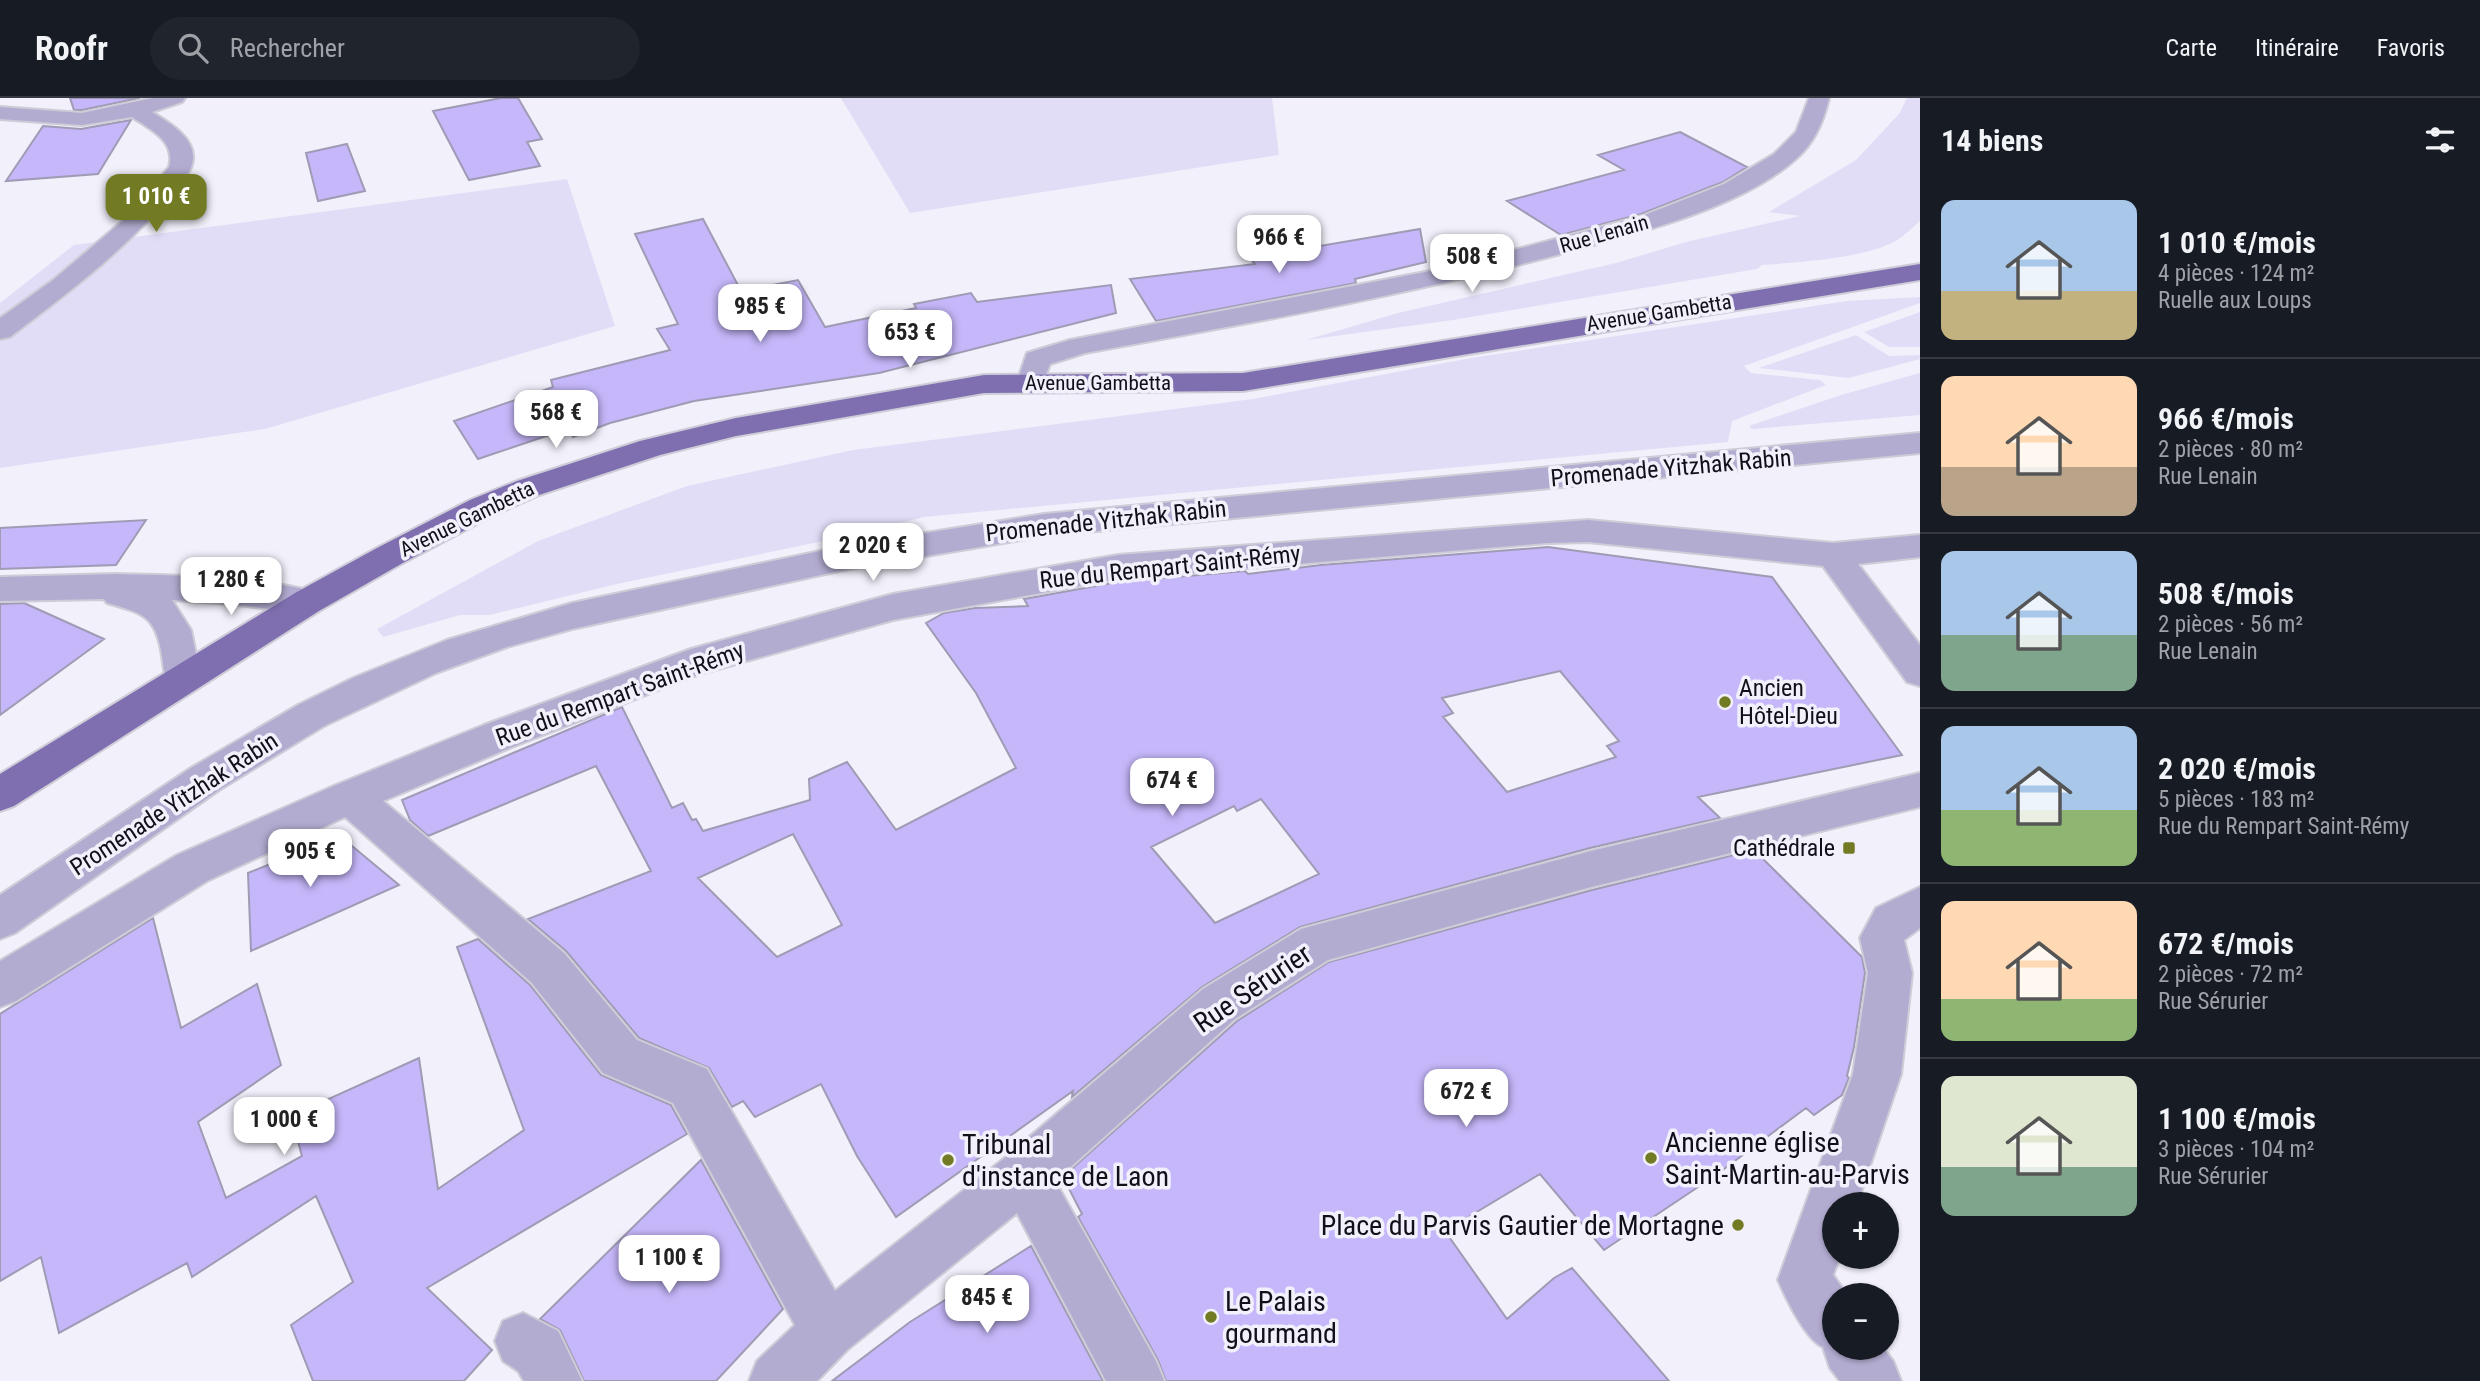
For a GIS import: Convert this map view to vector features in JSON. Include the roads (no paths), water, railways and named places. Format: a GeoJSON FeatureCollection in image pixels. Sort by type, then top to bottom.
{"type":"FeatureCollection","features":[{"type":"Feature","properties":{"kind":"main road","name":"Avenue Gambetta"},"geometry":{"type":"LineString","coordinates":[[0,794],[307,602],[481,508],[528,488],[614,459],[736,426],[984,384],[1243,382],[1920,272]]}},
{"type":"Feature","properties":{"kind":"street","name":"Rue Lenain"},"geometry":{"type":"LineString","coordinates":[[1031,382],[1037,359],[1080,346],[1392,289],[1513,260],[1674,214],[1733,189],[1784,158],[1814,122],[1819,98]]}},
{"type":"Feature","properties":{"kind":"street"},"geometry":{"type":"LineString","coordinates":[[0,113],[82,118],[155,103],[179,142],[184,159],[180,168],[140,218],[62,285],[0,331]]}},
{"type":"Feature","properties":{"kind":"street","name":"Promenade Yitzhak Rabin"},"geometry":{"type":"LineString","coordinates":[[0,919],[231,761],[328,708],[422,663],[564,617],[836,559],[959,536],[1019,528],[1920,443]]}},
{"type":"Feature","properties":{"kind":"street","name":"Rue du Rempart Saint-Rémy"},"geometry":{"type":"LineString","coordinates":[[0,986],[192,868],[350,797],[498,736],[691,663],[893,607],[1118,567],[1533,533],[1588,531],[1833,555],[1920,547]]}},
{"type":"Feature","properties":{"kind":"street"},"geometry":{"type":"LineString","coordinates":[[1833,555],[1920,672]]}},
{"type":"Feature","properties":{"kind":"street"},"geometry":{"type":"LineString","coordinates":[[97,588],[155,605],[166,616],[180,648],[183,679]]}},
{"type":"Feature","properties":{"kind":"street"},"geometry":{"type":"LineString","coordinates":[[0,589],[242,591],[307,602]]}},
{"type":"Feature","properties":{"kind":"street","name":"Rue Sérurier"},"geometry":{"type":"LineString","coordinates":[[777,1381],[828,1331],[1024,1175],[1219,1004],[1317,943],[1591,869],[1920,790]]}},
{"type":"Feature","properties":{"kind":"street"},"geometry":{"type":"LineString","coordinates":[[350,797],[548,968],[620,1057],[690,1086],[828,1331]]}},
{"type":"Feature","properties":{"kind":"street"},"geometry":{"type":"LineString","coordinates":[[1822,1306],[1805,1280],[1877,1074],[1890,972],[1882,938],[1891,922],[1920,906]]}},
{"type":"Feature","properties":{"kind":"street"},"geometry":{"type":"LineString","coordinates":[[1024,1175],[1136,1381]]}},
{"type":"Feature","properties":{"kind":"street"},"geometry":{"type":"LineString","coordinates":[[1858,1360],[1873,1381]]}},
{"type":"Feature","properties":{"kind":"place","name":"Ancien Hôtel-Dieu"},"geometry":{"type":"Point","coordinates":[1725,702]}},
{"type":"Feature","properties":{"kind":"place","name":"Cathédrale"},"geometry":{"type":"Point","coordinates":[1849,848]}},
{"type":"Feature","properties":{"kind":"place","name":"Ancienne église Saint-Martin-au-Parvis"},"geometry":{"type":"Point","coordinates":[1651,1158]}},
{"type":"Feature","properties":{"kind":"place","name":"Tribunal d'instance de Laon"},"geometry":{"type":"Point","coordinates":[948,1160]}},
{"type":"Feature","properties":{"kind":"place","name":"Place du Parvis Gautier de Mortagne"},"geometry":{"type":"Point","coordinates":[1738,1225]}},
{"type":"Feature","properties":{"kind":"place","name":"Le Palais gourmand"},"geometry":{"type":"Point","coordinates":[1211,1317]}}]}
